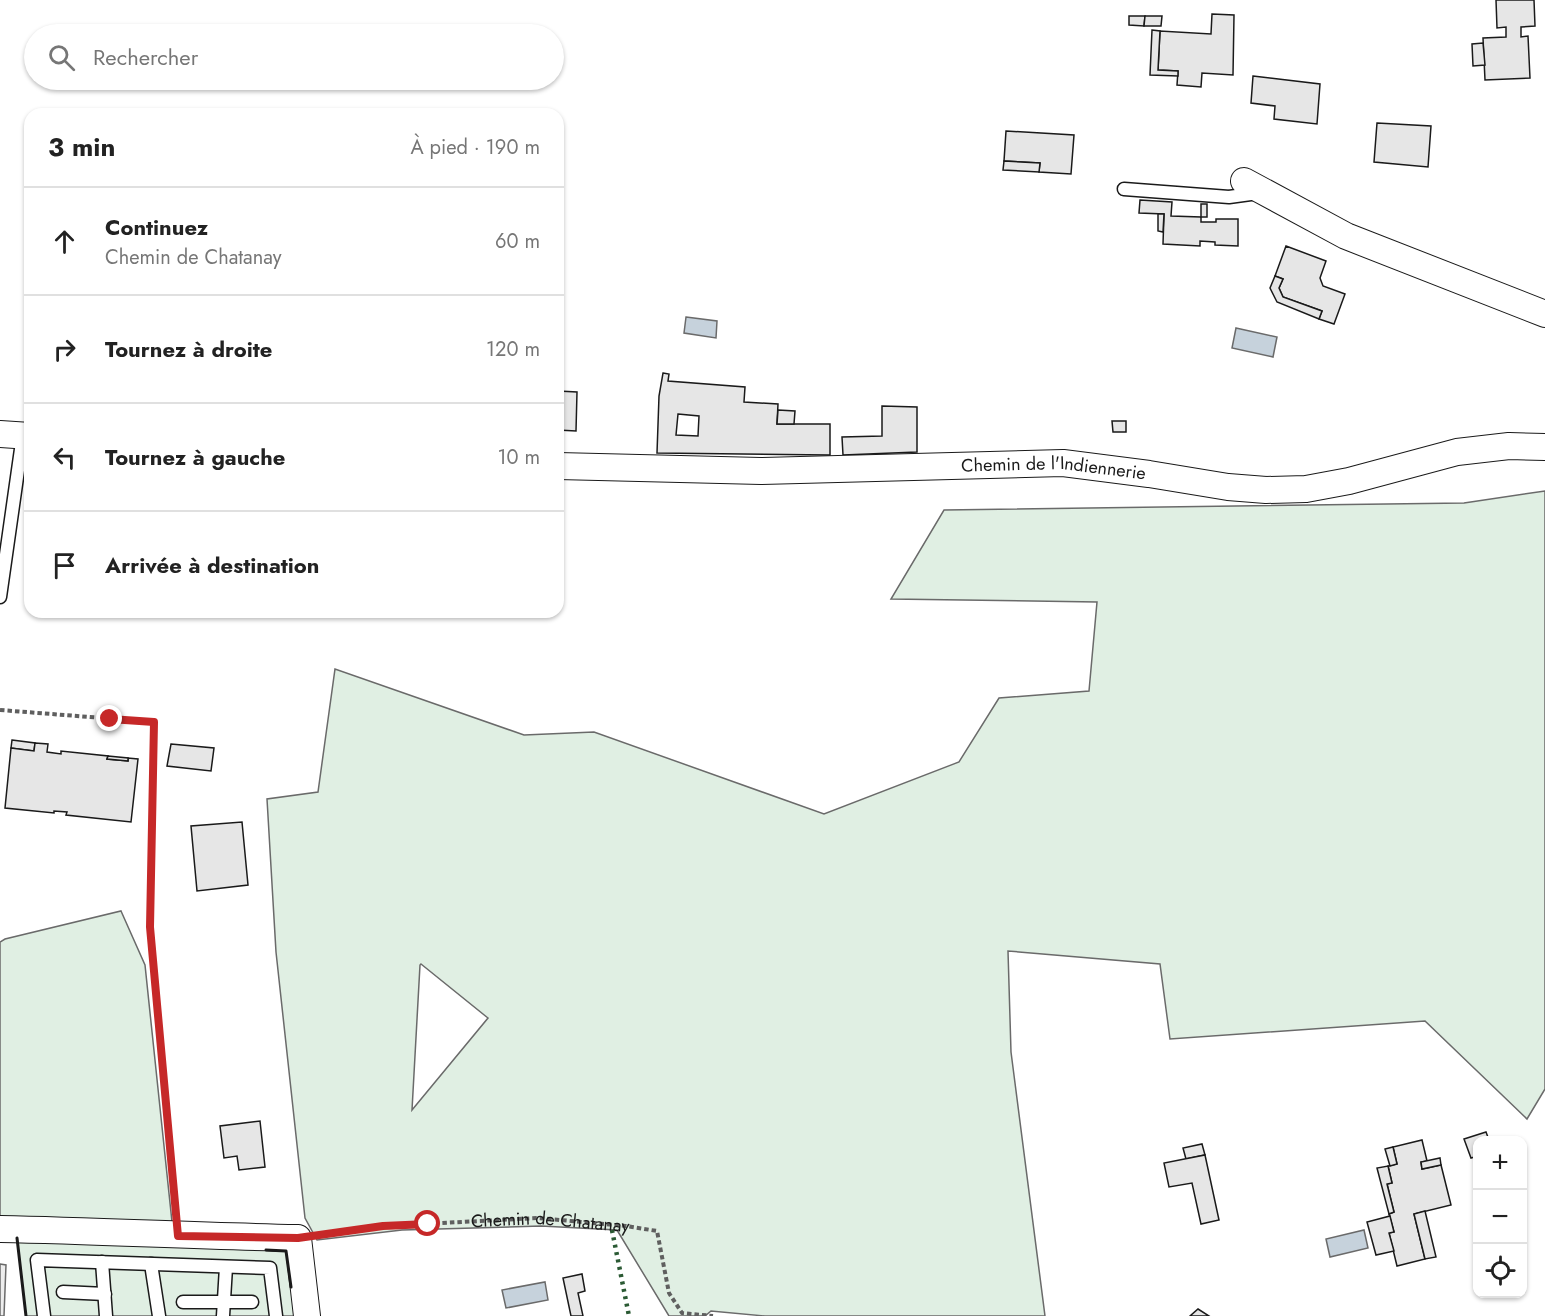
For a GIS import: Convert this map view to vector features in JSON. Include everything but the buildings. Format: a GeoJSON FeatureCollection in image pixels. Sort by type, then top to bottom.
{"type":"FeatureCollection","features":[{"type":"Feature","properties":{"kind":"street"},"geometry":{"type":"LineString","coordinates":[[1254,187],[1346,236],[1545,314]]}},
{"type":"Feature","properties":{"kind":"street","name":"Chemin de l'Indiennerie"},"geometry":{"type":"LineString","coordinates":[[564,465],[761,471],[1063,463],[1228,487],[1266,490],[1306,489],[1349,481],[1457,452],[1509,446],[1545,447]]}},
{"type":"Feature","properties":{"kind":"street"},"geometry":{"type":"LineString","coordinates":[[1,1229],[298,1238],[307,1316]]}},
{"type":"Feature","properties":{"kind":"lane"},"geometry":{"type":"LineString","coordinates":[[1124,189],[1229,197],[1254,187]]}},
{"type":"Feature","properties":{"kind":"lane"},"geometry":{"type":"LineString","coordinates":[[0,596],[18,435]]}},
{"type":"Feature","properties":{"kind":"lane"},"geometry":{"type":"LineString","coordinates":[[44,1316],[37,1260],[270,1268],[276,1316]]}},
{"type":"Feature","properties":{"kind":"lane"},"geometry":{"type":"LineString","coordinates":[[102,1262],[106,1316]]}},
{"type":"Feature","properties":{"kind":"lane"},"geometry":{"type":"LineString","coordinates":[[152,1264],[159,1316]]}},
{"type":"Feature","properties":{"kind":"lane"},"geometry":{"type":"LineString","coordinates":[[223,1316],[226,1267]]}},
{"type":"Feature","properties":{"kind":"lane"},"geometry":{"type":"LineString","coordinates":[[63,1292],[105,1294]]}},
{"type":"Feature","properties":{"kind":"lane"},"geometry":{"type":"LineString","coordinates":[[183,1302],[252,1302]]}},
{"type":"Feature","properties":{"kind":"path"},"geometry":{"type":"LineString","coordinates":[[0,710],[154,722],[150,927],[178,1236]]}},
{"type":"Feature","properties":{"kind":"path","name":"Chemin de Chatanay"},"geometry":{"type":"LineString","coordinates":[[298,1238],[383,1226],[538,1218],[657,1231],[669,1293],[682,1312],[713,1316]]}},
{"type":"Feature","properties":{"kind":"green space"},"geometry":{"type":"Polygon","coordinates":[[[1545,491],[1545,1089],[1527,1119],[1425,1021],[1170,1039],[1160,964],[1008,951],[1011,1052],[1045,1316],[765,1316],[711,1311],[705,1316],[669,1316],[617,1230],[541,1226],[402,1230],[317,1240],[305,1218],[276,952],[267,799],[318,792],[335,669],[524,735],[594,732],[824,814],[959,762],[999,698],[1089,691],[1097,602],[891,599],[944,510],[1464,503],[1545,491]],[[420,965],[412,1110],[488,1018],[420,965]]]}},
{"type":"Feature","properties":{"kind":"green space"},"geometry":{"type":"Polygon","coordinates":[[[121,911],[145,965],[172,1222],[0,1217],[0,942],[121,911]]]}},
{"type":"Feature","properties":{"kind":"green space"},"geometry":{"type":"Polygon","coordinates":[[[17,1238],[286,1251],[295,1316],[26,1316],[17,1238]]]}},
{"type":"Feature","properties":{"kind":"shaded area"},"geometry":{"type":"Polygon","coordinates":[[[686,317],[717,321],[716,338],[684,333],[686,317]]]}},
{"type":"Feature","properties":{"kind":"shaded area"},"geometry":{"type":"Polygon","coordinates":[[[1236,328],[1277,337],[1273,357],[1232,348],[1236,328]]]}},
{"type":"Feature","properties":{"kind":"shaded area"},"geometry":{"type":"Polygon","coordinates":[[[1364,1230],[1368,1248],[1330,1257],[1326,1239],[1364,1230]]]}},
{"type":"Feature","properties":{"kind":"shaded area"},"geometry":{"type":"Polygon","coordinates":[[[0,1264],[6,1265],[4,1316],[0,1316],[0,1264]]]}},
{"type":"Feature","properties":{"kind":"shaded area"},"geometry":{"type":"Polygon","coordinates":[[[545,1282],[548,1300],[506,1308],[502,1290],[545,1282]]]}},
{"type":"Feature","properties":{"kind":"hedge"},"geometry":{"type":"LineString","coordinates":[[612,1230],[629,1316]]}},
{"type":"Feature","properties":{"kind":"wall"},"geometry":{"type":"LineString","coordinates":[[17,1238],[26,1316]]}},
{"type":"Feature","properties":{"kind":"wall"},"geometry":{"type":"LineString","coordinates":[[266,1250],[286,1251],[291,1287]]}},
{"type":"Feature","properties":{"kind":"route"},"geometry":{"type":"LineString","coordinates":[[110,719],[154,722],[150,927],[178,1236],[298,1238],[383,1226],[428,1224]]}}]}
